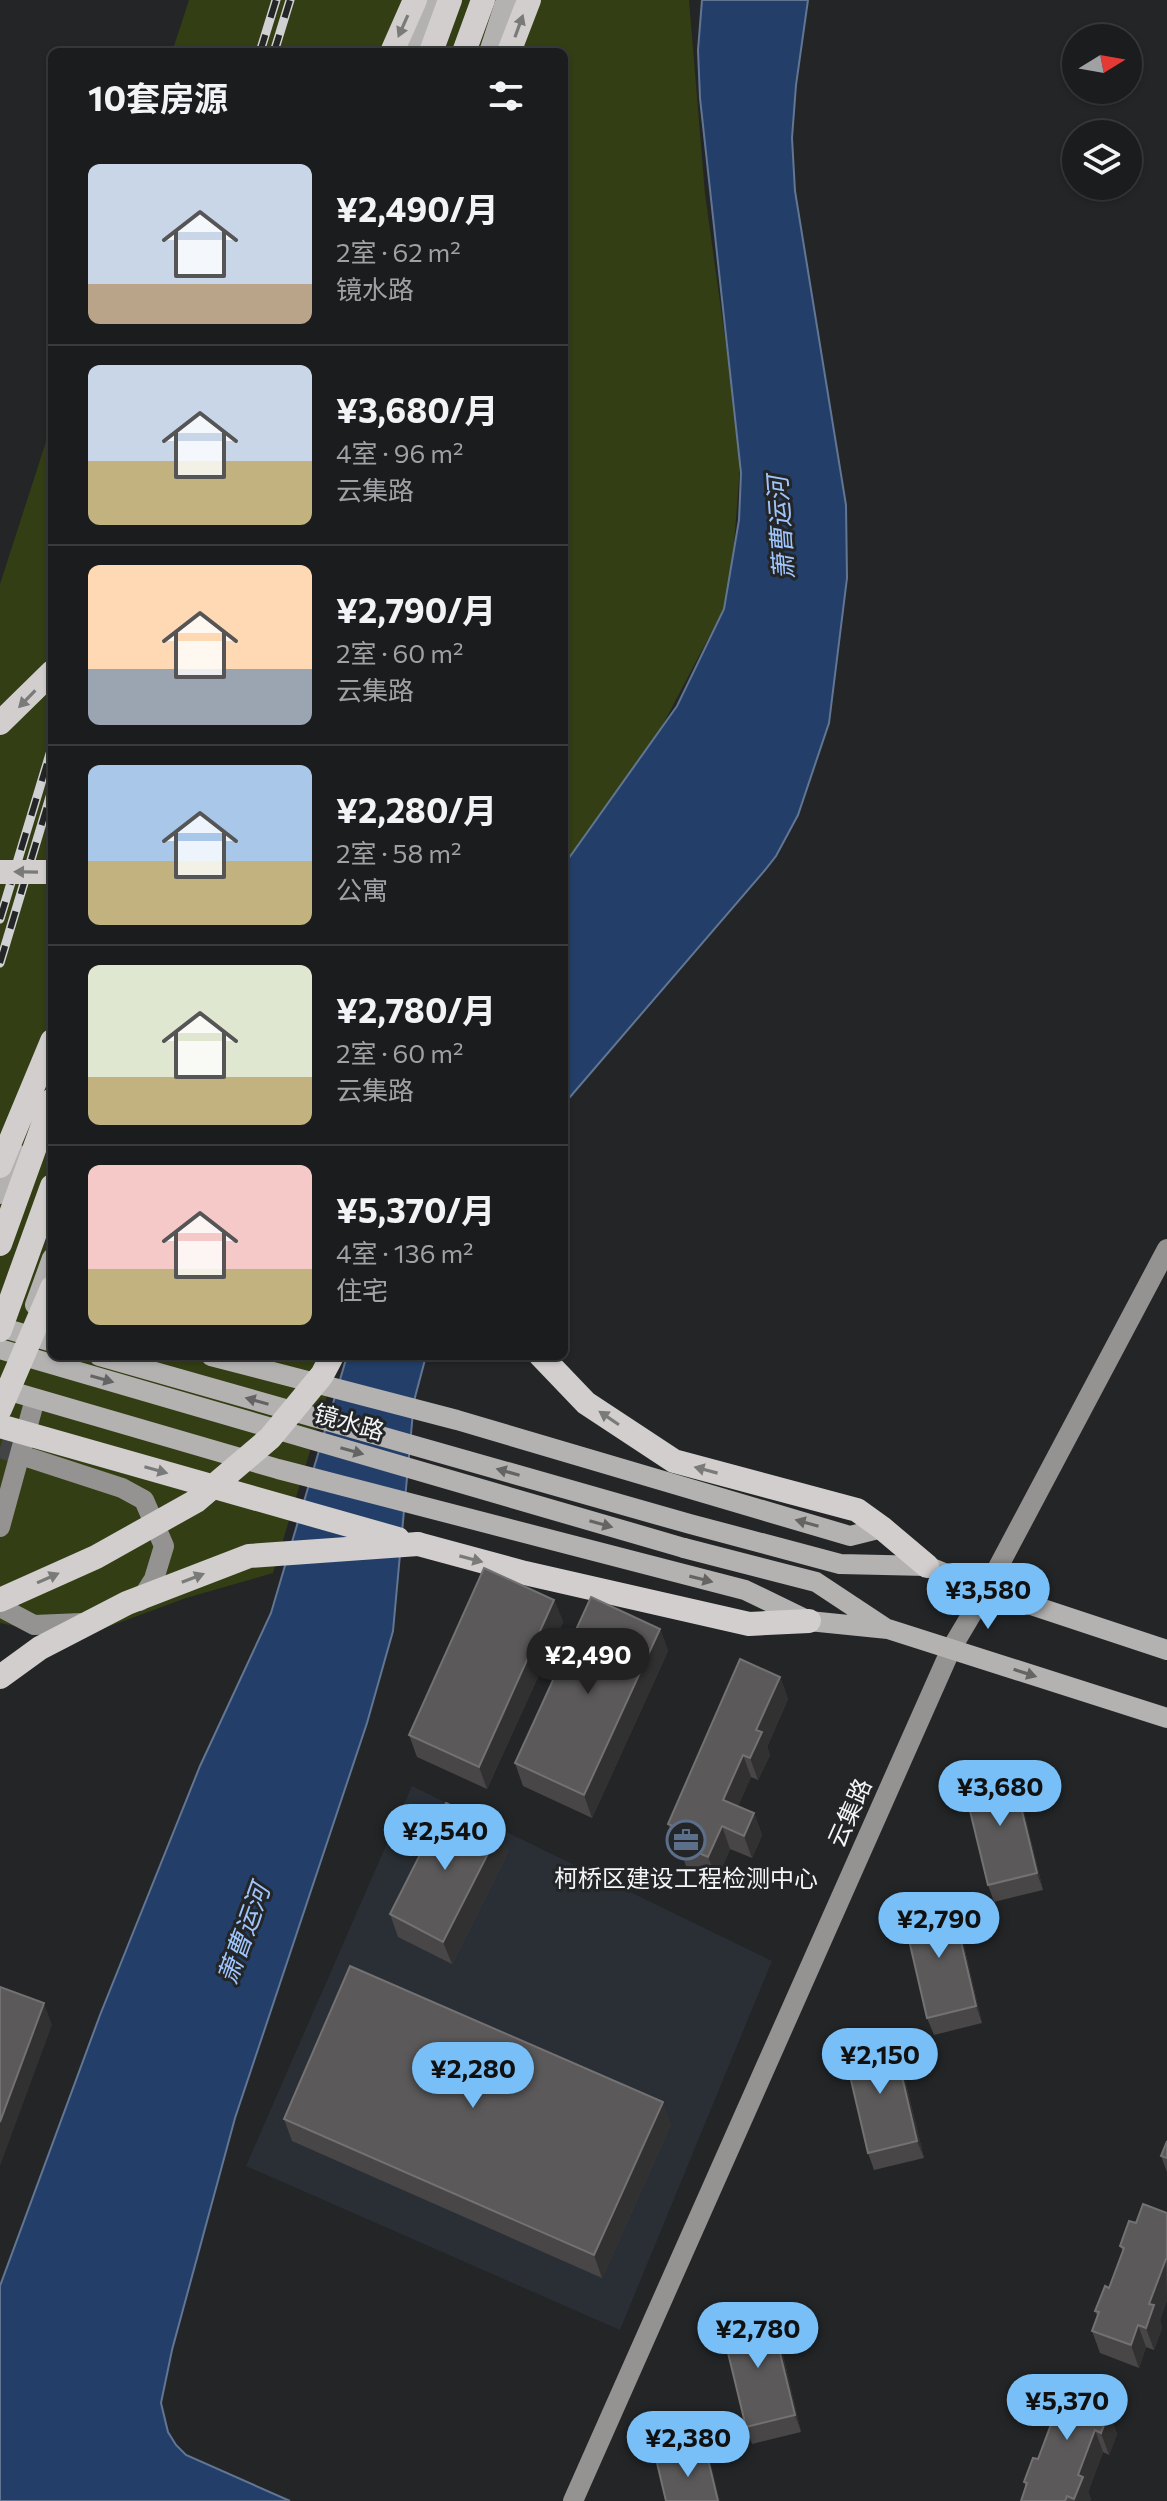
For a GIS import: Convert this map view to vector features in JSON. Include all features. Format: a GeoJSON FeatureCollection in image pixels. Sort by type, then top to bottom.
{"type":"FeatureCollection","features":[{"type":"Feature","properties":{"kind":"highway"},"geometry":{"type":"LineString","coordinates":[[394,48],[415,0]]}},
{"type":"Feature","properties":{"kind":"highway"},"geometry":{"type":"LineString","coordinates":[[432,48],[450,0]]}},
{"type":"Feature","properties":{"kind":"highway"},"geometry":{"type":"LineString","coordinates":[[465,48],[483,0]]}},
{"type":"Feature","properties":{"kind":"highway"},"geometry":{"type":"LineString","coordinates":[[511,48],[529,0]]}},
{"type":"Feature","properties":{"kind":"highway"},"geometry":{"type":"LineString","coordinates":[[0,723],[48,676]]}},
{"type":"Feature","properties":{"kind":"highway"},"geometry":{"type":"LineString","coordinates":[[0,872],[48,872]]}},
{"type":"Feature","properties":{"kind":"highway"},"geometry":{"type":"LineString","coordinates":[[0,1166],[48,1051]]}},
{"type":"Feature","properties":{"kind":"highway"},"geometry":{"type":"LineString","coordinates":[[0,1244],[48,1111]]}},
{"type":"Feature","properties":{"kind":"highway"},"geometry":{"type":"LineString","coordinates":[[0,1328],[48,1197]]}},
{"type":"Feature","properties":{"kind":"highway"},"geometry":{"type":"LineString","coordinates":[[0,1273],[48,1287]]}},
{"type":"Feature","properties":{"kind":"highway"},"geometry":{"type":"LineString","coordinates":[[2,1399],[48,1297]]}},
{"type":"Feature","properties":{"kind":"highway"},"geometry":{"type":"LineString","coordinates":[[0,1598],[96,1557],[196,1501],[270,1438],[322,1375],[330,1360]]}},
{"type":"Feature","properties":{"kind":"highway"},"geometry":{"type":"LineString","coordinates":[[545,1360],[586,1403],[674,1461],[857,1510],[927,1566]]}},
{"type":"Feature","properties":{"kind":"highway"},"geometry":{"type":"LineString","coordinates":[[0,1426],[525,1573],[749,1624],[809,1621]]}},
{"type":"Feature","properties":{"kind":"highway"},"geometry":{"type":"LineString","coordinates":[[0,1677],[40,1648],[127,1603],[249,1556],[418,1544]]}},
{"type":"Feature","properties":{"kind":"main road"},"geometry":{"type":"LineString","coordinates":[[417,48],[434,0]]}},
{"type":"Feature","properties":{"kind":"main road"},"geometry":{"type":"LineString","coordinates":[[490,48],[506,0]]}},
{"type":"Feature","properties":{"kind":"main road"},"geometry":{"type":"LineString","coordinates":[[0,1194],[48,1062]]}},
{"type":"Feature","properties":{"kind":"main road"},"geometry":{"type":"LineString","coordinates":[[48,1281],[42,1316],[2,1399],[35,1399],[435,1512],[745,1590],[809,1621],[888,1629],[1167,1718]]}},
{"type":"Feature","properties":{"kind":"main road"},"geometry":{"type":"LineString","coordinates":[[0,1302],[42,1316]]}},
{"type":"Feature","properties":{"kind":"main road"},"geometry":{"type":"LineString","coordinates":[[0,1328],[48,1341]]}},
{"type":"Feature","properties":{"kind":"main road","name":"镜水路"},"geometry":{"type":"LineString","coordinates":[[0,1349],[684,1548],[816,1582],[888,1629]]}},
{"type":"Feature","properties":{"kind":"main road"},"geometry":{"type":"LineString","coordinates":[[113,1360],[840,1564],[927,1566],[986,1590],[1167,1650]]}},
{"type":"Feature","properties":{"kind":"main road"},"geometry":{"type":"LineString","coordinates":[[228,1360],[457,1420],[850,1536],[882,1528]]}},
{"type":"Feature","properties":{"kind":"street","name":"云集路"},"geometry":{"type":"LineString","coordinates":[[573,2501],[951,1649],[986,1590],[1167,1249]]}},
{"type":"Feature","properties":{"kind":"street"},"geometry":{"type":"LineString","coordinates":[[0,1527],[35,1399]]}},
{"type":"Feature","properties":{"kind":"street"},"geometry":{"type":"LineString","coordinates":[[0,1598],[4,1609],[34,1625],[77,1625],[135,1609],[154,1579],[164,1546],[144,1500],[122,1488],[30,1458]]}},
{"type":"Feature","properties":{"kind":"shaded area"},"geometry":{"type":"Polygon","coordinates":[[[412,1786],[772,1961],[620,2330],[246,2166],[412,1786]]]}},
{"type":"Feature","properties":{"kind":"green space"},"geometry":{"type":"Polygon","coordinates":[[[189,0],[689,0],[705,194],[741,453],[730,597],[629,789],[568,863],[568,48],[173,48],[189,0]]]}},
{"type":"Feature","properties":{"kind":"green space"},"geometry":{"type":"Polygon","coordinates":[[[48,435],[48,1360],[338,1360],[273,1573],[186,1598],[75,1639],[0,1623],[0,584],[48,435]]]}},
{"type":"Feature","properties":{"kind":"water","name":"萧曹运河"},"geometry":{"type":"Polygon","coordinates":[[[702,0],[808,0],[792,138],[795,191],[846,505],[847,578],[829,723],[798,815],[765,870],[568,1099],[568,859],[677,706],[724,609],[739,520],[741,473],[700,98],[698,50],[702,0]]]}},
{"type":"Feature","properties":{"kind":"water","name":"萧曹运河"},"geometry":{"type":"Polygon","coordinates":[[[346,1360],[425,1360],[414,1401],[393,1631],[367,1723],[235,2118],[172,2350],[161,2403],[168,2432],[186,2455],[290,2501],[0,2501],[0,2286],[100,2015],[200,1766],[271,1613],[346,1360]]]}},
{"type":"Feature","properties":{"kind":"building"},"geometry":{"type":"Polygon","coordinates":[[[484,1568],[554,1600],[479,1767],[409,1735],[484,1568]]]}},
{"type":"Feature","properties":{"kind":"building"},"geometry":{"type":"Polygon","coordinates":[[[591,1597],[660,1629],[584,1795],[515,1763],[591,1597]]]}},
{"type":"Feature","properties":{"kind":"building"},"geometry":{"type":"Polygon","coordinates":[[[740,1659],[780,1677],[756,1730],[762,1732],[750,1758],[743,1755],[723,1800],[754,1813],[744,1836],[722,1826],[708,1857],[678,1844],[684,1831],[668,1824],[740,1659]]]}},
{"type":"Feature","properties":{"kind":"building"},"geometry":{"type":"Polygon","coordinates":[[[1012,1770],[1037,1873],[988,1885],[963,1782],[1012,1770]]]}},
{"type":"Feature","properties":{"kind":"building"},"geometry":{"type":"Polygon","coordinates":[[[446,1803],[500,1830],[443,1942],[390,1914],[446,1803]]]}},
{"type":"Feature","properties":{"kind":"building"},"geometry":{"type":"Polygon","coordinates":[[[952,1903],[976,2006],[927,2018],[903,1914],[952,1903]]]}},
{"type":"Feature","properties":{"kind":"building"},"geometry":{"type":"Polygon","coordinates":[[[350,1966],[663,2102],[594,2255],[284,2119],[350,1966]]]}},
{"type":"Feature","properties":{"kind":"building"},"geometry":{"type":"Polygon","coordinates":[[[0,1987],[44,2003],[0,2122],[0,1987]]]}},
{"type":"Feature","properties":{"kind":"building"},"geometry":{"type":"Polygon","coordinates":[[[893,2038],[917,2141],[868,2153],[844,2050],[893,2038]]]}},
{"type":"Feature","properties":{"kind":"building"},"geometry":{"type":"Polygon","coordinates":[[[1167,2141],[1167,2158],[1161,2156],[1167,2141]]]}},
{"type":"Feature","properties":{"kind":"building"},"geometry":{"type":"Polygon","coordinates":[[[1143,2204],[1167,2213],[1167,2259],[1149,2304],[1154,2305],[1146,2328],[1138,2325],[1131,2345],[1092,2331],[1099,2312],[1095,2311],[1105,2286],[1109,2288],[1124,2248],[1120,2246],[1129,2221],[1136,2223],[1143,2204]]]}},
{"type":"Feature","properties":{"kind":"building"},"geometry":{"type":"Polygon","coordinates":[[[770,2312],[795,2415],[746,2427],[721,2324],[770,2312]]]}},
{"type":"Feature","properties":{"kind":"building"},"geometry":{"type":"Polygon","coordinates":[[[1072,2375],[1109,2389],[1101,2409],[1109,2412],[1101,2433],[1095,2430],[1078,2475],[1083,2477],[1074,2499],[1067,2496],[1065,2501],[1021,2501],[1033,2458],[1038,2459],[1053,2419],[1048,2417],[1058,2392],[1065,2394],[1072,2375]]]}},
{"type":"Feature","properties":{"kind":"building"},"geometry":{"type":"Polygon","coordinates":[[[706,2451],[718,2501],[666,2501],[657,2463],[706,2451]]]}},
{"type":"Feature","properties":{"kind":"tunnel"},"geometry":{"type":"LineString","coordinates":[[0,1448],[30,1458]]}},
{"type":"Feature","properties":{"kind":"railway"},"geometry":{"type":"LineString","coordinates":[[261,48],[276,0]]}},
{"type":"Feature","properties":{"kind":"railway"},"geometry":{"type":"LineString","coordinates":[[275,48],[290,0]]}},
{"type":"Feature","properties":{"kind":"railway"},"geometry":{"type":"LineString","coordinates":[[0,919],[48,760]]}},
{"type":"Feature","properties":{"kind":"railway"},"geometry":{"type":"LineString","coordinates":[[0,963],[48,803]]}},
{"type":"Feature","properties":{"kind":"place","name":"柯桥区建设工程检测中心"},"geometry":{"type":"Point","coordinates":[686,1840]}}]}
